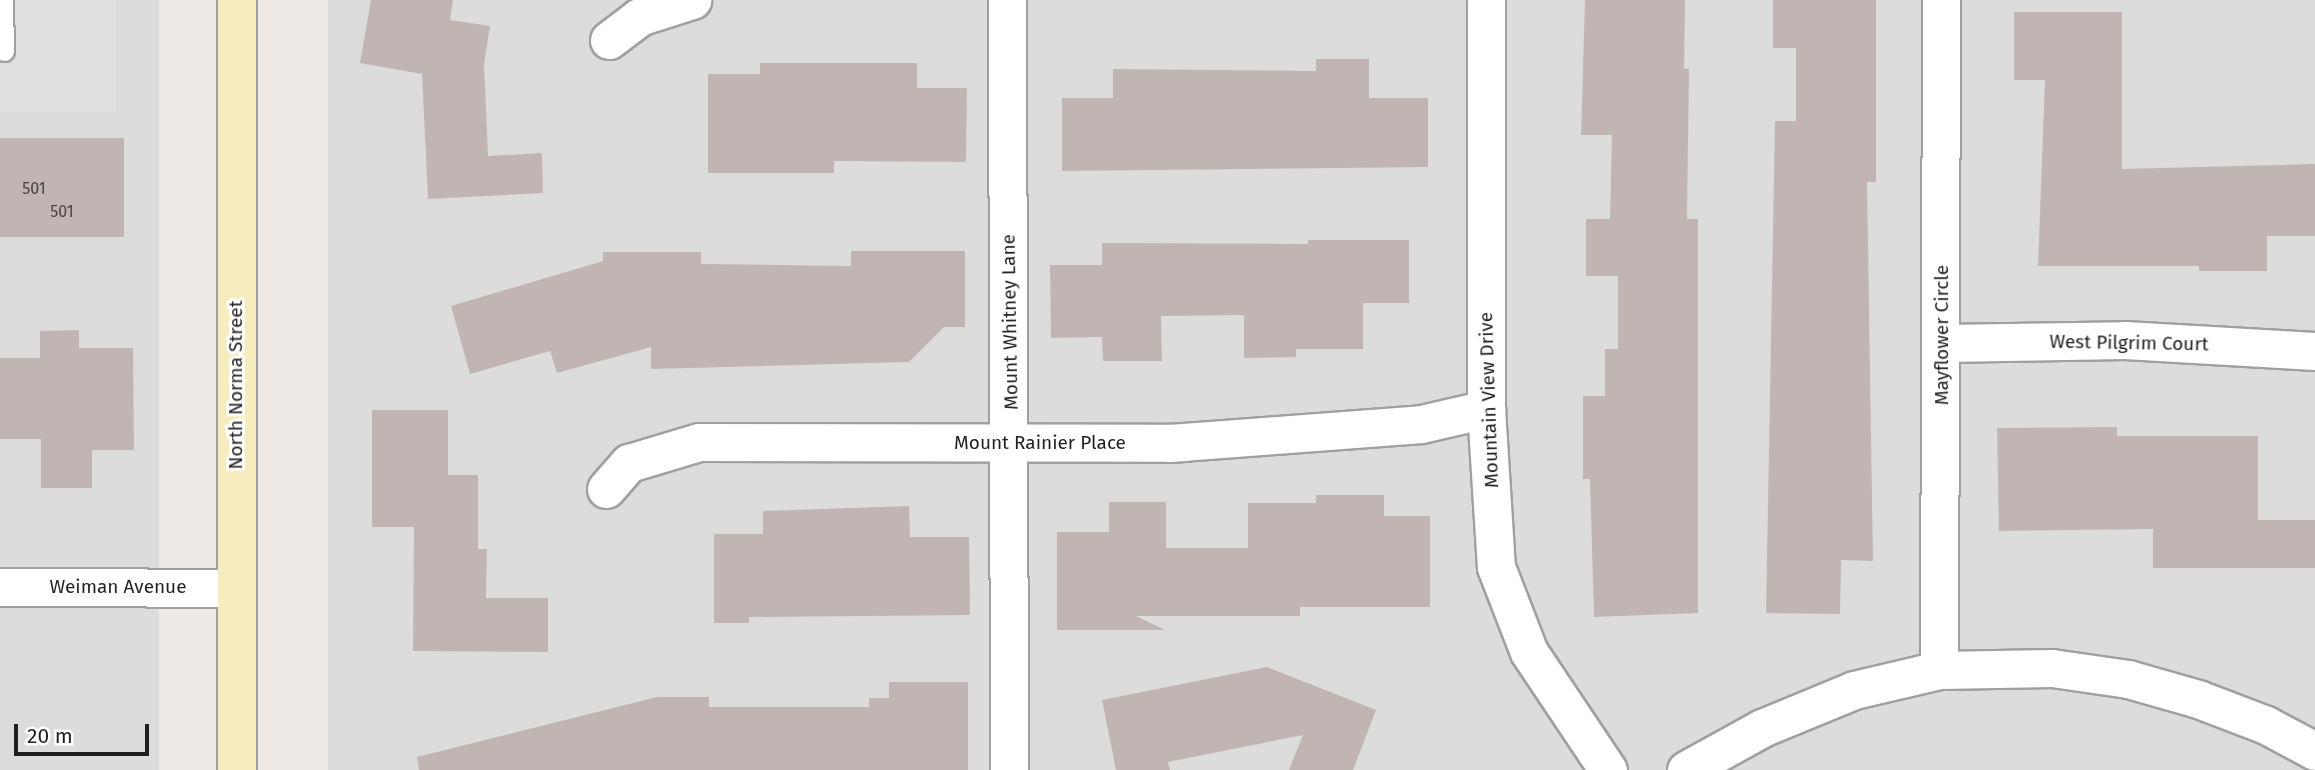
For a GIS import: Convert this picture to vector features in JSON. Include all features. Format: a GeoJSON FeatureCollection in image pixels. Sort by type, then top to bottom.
{"type":"FeatureCollection","features":[{"type":"Feature","properties":{"kind":"street","name":"North Norma Street"},"geometry":{"type":"LineString","coordinates":[[237,0],[237,770]]}},
{"type":"Feature","properties":{"kind":"street"},"geometry":{"type":"LineString","coordinates":[[610,40],[639,17],[692,0]]}},
{"type":"Feature","properties":{"kind":"street","name":"Mount Whitney Lane"},"geometry":{"type":"LineString","coordinates":[[1007,0],[1012,443],[1009,770]]}},
{"type":"Feature","properties":{"kind":"street","name":"Mountain View Drive"},"geometry":{"type":"LineString","coordinates":[[1486,0],[1486,409],[1496,567],[1529,652],[1608,770]]}},
{"type":"Feature","properties":{"kind":"street","name":"Mayflower Circle"},"geometry":{"type":"LineString","coordinates":[[1939,670],[1941,0]]}},
{"type":"Feature","properties":{"kind":"street","name":"West Pilgrim Court"},"geometry":{"type":"LineString","coordinates":[[1942,344],[2125,341],[2315,351]]}},
{"type":"Feature","properties":{"kind":"street","name":"Mount Rainier Place"},"geometry":{"type":"LineString","coordinates":[[606,489],[629,463],[699,442],[1184,442],[1421,424],[1486,409]]}},
{"type":"Feature","properties":{"kind":"street","name":"Weiman Avenue"},"geometry":{"type":"LineString","coordinates":[[0,587],[236,588]]}},
{"type":"Feature","properties":{"kind":"street"},"geometry":{"type":"LineString","coordinates":[[1686,770],[1762,728],[1854,690],[1939,670],[2052,668],[2128,679],[2198,699],[2266,725],[2315,751]]}},
{"type":"Feature","properties":{"kind":"lane"},"geometry":{"type":"LineString","coordinates":[[3,0],[4,51]]}},
{"type":"Feature","properties":{"kind":"shaded area"},"geometry":{"type":"Polygon","coordinates":[[[0,0],[159,0],[159,770],[0,770],[0,0]]]}},
{"type":"Feature","properties":{"kind":"shaded area"},"geometry":{"type":"Polygon","coordinates":[[[0,0],[116,0],[116,112],[0,112],[0,0]]]}},
{"type":"Feature","properties":{"kind":"shaded area"},"geometry":{"type":"Polygon","coordinates":[[[328,0],[2315,0],[2315,770],[328,770],[328,0]]]}},
{"type":"Feature","properties":{"kind":"building"},"geometry":{"type":"Polygon","coordinates":[[[371,0],[453,0],[450,20],[490,26],[484,64],[488,156],[542,153],[543,193],[428,199],[422,74],[360,63],[371,0]]]}},
{"type":"Feature","properties":{"kind":"building"},"geometry":{"type":"Polygon","coordinates":[[[1585,0],[1685,0],[1684,69],[1689,69],[1687,219],[1698,219],[1698,613],[1594,617],[1590,479],[1583,479],[1583,396],[1605,396],[1605,349],[1618,349],[1618,276],[1586,276],[1586,219],[1610,219],[1612,135],[1581,135],[1585,0]]]}},
{"type":"Feature","properties":{"kind":"building"},"geometry":{"type":"Polygon","coordinates":[[[1773,0],[1876,0],[1876,182],[1867,182],[1873,561],[1841,560],[1840,614],[1766,613],[1775,121],[1796,121],[1796,48],[1773,48],[1773,0]]]}},
{"type":"Feature","properties":{"kind":"building"},"geometry":{"type":"Polygon","coordinates":[[[2014,12],[2122,12],[2122,169],[2315,164],[2315,236],[2267,236],[2267,271],[2199,271],[2199,266],[2038,266],[2045,80],[2014,80],[2014,12]]]}},
{"type":"Feature","properties":{"kind":"building"},"geometry":{"type":"Polygon","coordinates":[[[1316,59],[1369,59],[1369,98],[1428,98],[1428,167],[1062,171],[1062,98],[1113,98],[1113,69],[1316,71],[1316,59]]]}},
{"type":"Feature","properties":{"kind":"building"},"geometry":{"type":"Polygon","coordinates":[[[760,63],[917,63],[917,88],[967,88],[966,162],[834,161],[834,173],[708,173],[708,74],[760,74],[760,63]]]}},
{"type":"Feature","properties":{"kind":"building"},"geometry":{"type":"Polygon","coordinates":[[[0,138],[124,138],[124,237],[0,237],[0,138]]]}},
{"type":"Feature","properties":{"kind":"building"},"geometry":{"type":"Polygon","coordinates":[[[1308,240],[1409,240],[1409,303],[1363,303],[1363,349],[1296,349],[1296,357],[1244,358],[1244,315],[1161,316],[1162,361],[1103,361],[1102,337],[1051,338],[1050,265],[1102,265],[1102,243],[1308,244],[1308,240]]]}},
{"type":"Feature","properties":{"kind":"building"},"geometry":{"type":"Polygon","coordinates":[[[851,251],[965,251],[965,327],[944,327],[909,362],[651,369],[651,347],[557,373],[550,351],[470,374],[451,306],[603,261],[603,252],[701,252],[701,264],[851,266],[851,251]]]}},
{"type":"Feature","properties":{"kind":"building"},"geometry":{"type":"Polygon","coordinates":[[[79,330],[79,348],[133,348],[134,450],[92,450],[92,488],[41,488],[41,439],[0,439],[0,358],[40,358],[40,331],[79,330]]]}},
{"type":"Feature","properties":{"kind":"building"},"geometry":{"type":"Polygon","coordinates":[[[372,410],[448,410],[448,475],[478,475],[478,549],[487,549],[486,598],[548,598],[548,652],[413,651],[414,527],[372,527],[372,410]]]}},
{"type":"Feature","properties":{"kind":"building"},"geometry":{"type":"Polygon","coordinates":[[[2117,427],[2117,436],[2258,436],[2258,520],[2315,520],[2315,568],[2153,568],[2153,529],[1999,531],[1997,428],[2117,427]]]}},
{"type":"Feature","properties":{"kind":"building"},"geometry":{"type":"Polygon","coordinates":[[[1316,495],[1384,495],[1384,516],[1430,516],[1430,607],[1300,607],[1300,616],[1136,616],[1165,630],[1057,630],[1057,532],[1109,532],[1109,502],[1166,502],[1166,548],[1248,548],[1248,503],[1316,503],[1316,495]]]}},
{"type":"Feature","properties":{"kind":"building"},"geometry":{"type":"Polygon","coordinates":[[[909,506],[910,537],[969,537],[970,615],[749,617],[749,623],[714,623],[714,534],[763,534],[763,511],[909,506]]]}},
{"type":"Feature","properties":{"kind":"building"},"geometry":{"type":"Polygon","coordinates":[[[1267,667],[1376,710],[1353,770],[1289,770],[1303,735],[1168,762],[1170,770],[1116,770],[1102,700],[1267,667]]]}},
{"type":"Feature","properties":{"kind":"building"},"geometry":{"type":"Polygon","coordinates":[[[889,682],[968,682],[968,770],[419,770],[417,757],[657,697],[709,697],[709,707],[869,707],[869,698],[889,698],[889,682]]]}}]}
